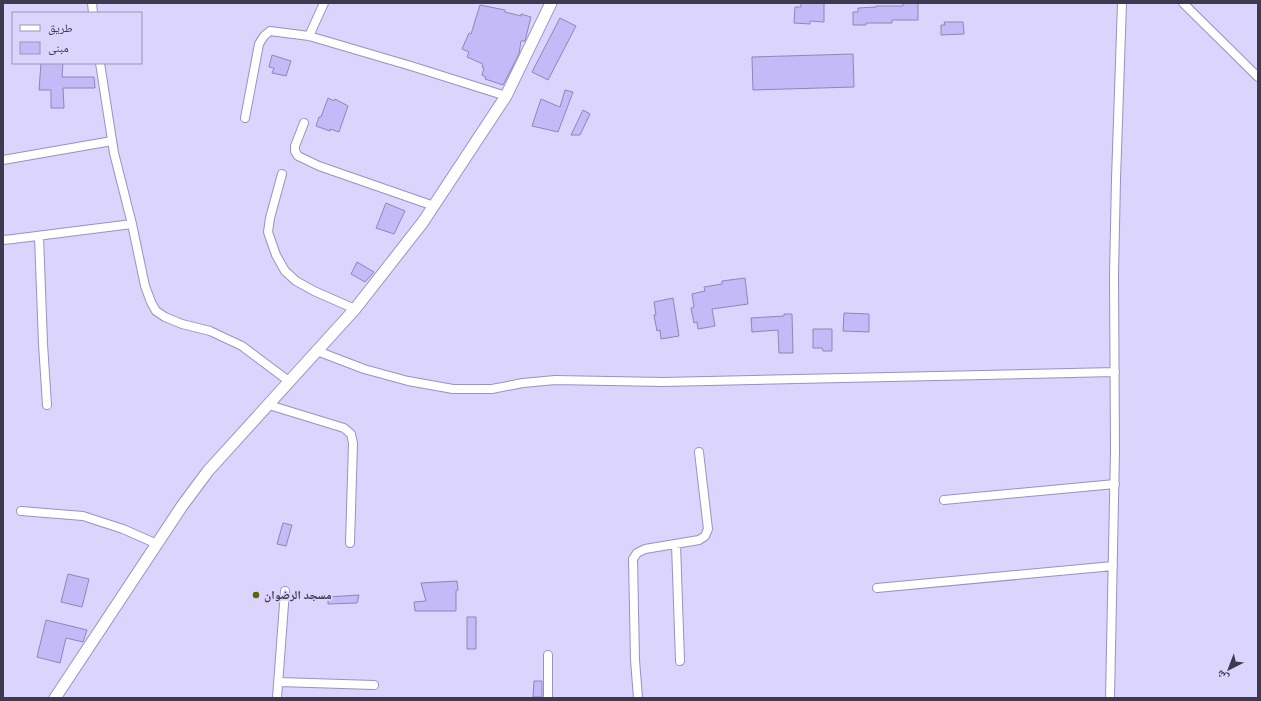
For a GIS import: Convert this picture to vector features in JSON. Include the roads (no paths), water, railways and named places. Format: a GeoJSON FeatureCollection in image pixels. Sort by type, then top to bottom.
{"type":"FeatureCollection","features":[{"type":"Feature","properties":{"kind":"street"},"geometry":{"type":"LineString","coordinates":[[309,36],[324,3]]}},
{"type":"Feature","properties":{"kind":"street"},"geometry":{"type":"LineString","coordinates":[[55,698],[182,506],[208,471],[355,309],[423,222],[506,96],[551,3]]}},
{"type":"Feature","properties":{"kind":"street"},"geometry":{"type":"LineString","coordinates":[[1110,698],[1115,484],[1114,275],[1122,3]]}},
{"type":"Feature","properties":{"kind":"street"},"geometry":{"type":"LineString","coordinates":[[1183,3],[1258,77]]}},
{"type":"Feature","properties":{"kind":"street"},"geometry":{"type":"LineString","coordinates":[[245,118],[259,44],[264,36],[270,31],[309,36],[506,96]]}},
{"type":"Feature","properties":{"kind":"street"},"geometry":{"type":"LineString","coordinates":[[100,64],[112,141],[145,286],[156,311],[165,317],[182,324],[210,331],[242,346],[290,382]]}},
{"type":"Feature","properties":{"kind":"street"},"geometry":{"type":"LineString","coordinates":[[304,123],[294,146],[294,151],[298,156],[319,166],[434,206]]}},
{"type":"Feature","properties":{"kind":"street"},"geometry":{"type":"LineString","coordinates":[[3,160],[112,141]]}},
{"type":"Feature","properties":{"kind":"street"},"geometry":{"type":"LineString","coordinates":[[282,174],[270,218],[268,232],[276,255],[285,271],[296,281],[314,291],[355,309]]}},
{"type":"Feature","properties":{"kind":"street"},"geometry":{"type":"LineString","coordinates":[[3,240],[132,224]]}},
{"type":"Feature","properties":{"kind":"street"},"geometry":{"type":"LineString","coordinates":[[39,236],[47,404]]}},
{"type":"Feature","properties":{"kind":"street"},"geometry":{"type":"LineString","coordinates":[[317,351],[364,370],[408,381],[453,389],[492,389],[523,383],[555,380],[663,382],[1115,372]]}},
{"type":"Feature","properties":{"kind":"street"},"geometry":{"type":"LineString","coordinates":[[269,405],[344,428],[351,434],[353,442],[350,543]]}},
{"type":"Feature","properties":{"kind":"street"},"geometry":{"type":"LineString","coordinates":[[638,698],[635,660],[633,559],[637,553],[645,549],[699,540],[705,536],[708,529],[698,452]]}},
{"type":"Feature","properties":{"kind":"street"},"geometry":{"type":"LineString","coordinates":[[944,500],[1115,484]]}},
{"type":"Feature","properties":{"kind":"street"},"geometry":{"type":"LineString","coordinates":[[21,511],[83,516],[123,529],[157,544]]}},
{"type":"Feature","properties":{"kind":"street"},"geometry":{"type":"LineString","coordinates":[[676,544],[680,661]]}},
{"type":"Feature","properties":{"kind":"street"},"geometry":{"type":"LineString","coordinates":[[877,588],[1113,566]]}},
{"type":"Feature","properties":{"kind":"street"},"geometry":{"type":"LineString","coordinates":[[277,698],[285,591]]}},
{"type":"Feature","properties":{"kind":"street"},"geometry":{"type":"LineString","coordinates":[[548,655],[548,698]]}},
{"type":"Feature","properties":{"kind":"street"},"geometry":{"type":"LineString","coordinates":[[279,682],[374,685]]}},
{"type":"Feature","properties":{"kind":"place","name":"مسجد الرضوان"},"geometry":{"type":"Point","coordinates":[256,595]}}]}
